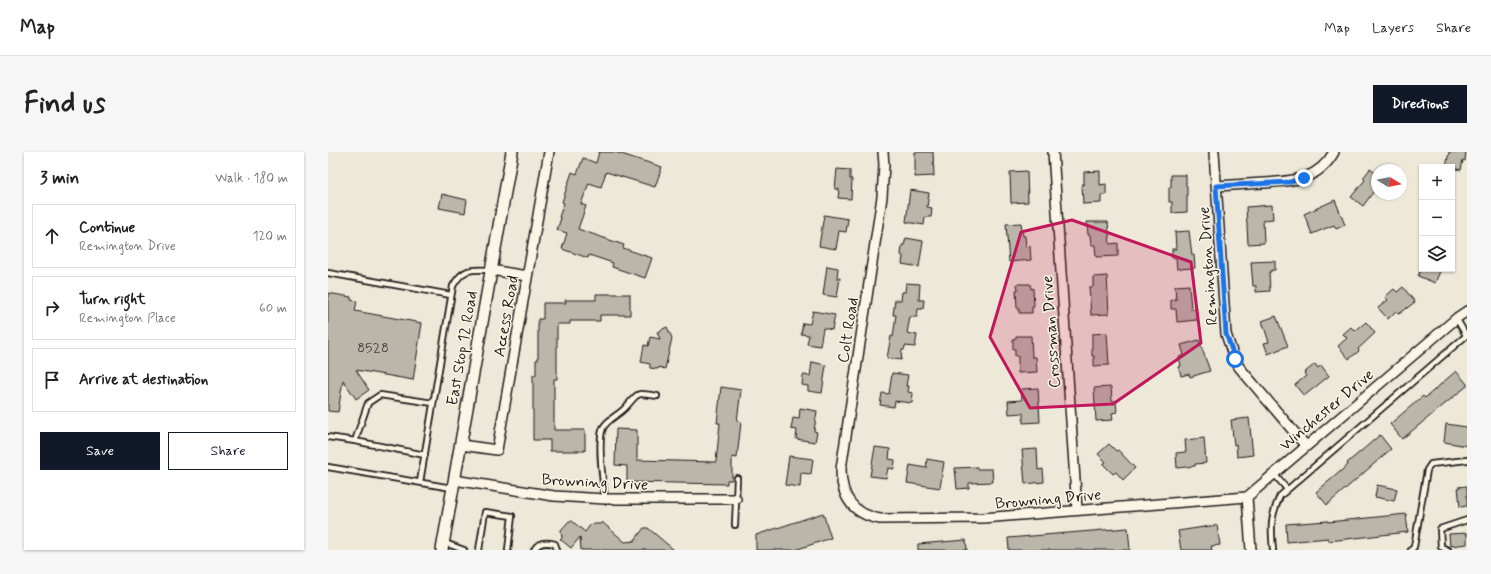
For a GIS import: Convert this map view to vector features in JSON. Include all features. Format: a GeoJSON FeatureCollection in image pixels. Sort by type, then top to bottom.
{"type":"FeatureCollection","features":[{"type":"Feature","properties":{"kind":"street","name":"East Stop 12 Road"},"geometry":{"type":"LineString","coordinates":[[442,546],[512,152]]}},
{"type":"Feature","properties":{"kind":"street","name":"Access Road"},"geometry":{"type":"LineString","coordinates":[[461,445],[497,450],[549,152]]}},
{"type":"Feature","properties":{"kind":"street","name":"Colt Road"},"geometry":{"type":"LineString","coordinates":[[854,508],[846,498],[842,486],[841,469],[882,197],[884,165],[883,152]]}},
{"type":"Feature","properties":{"kind":"street","name":"Crossman Drive"},"geometry":{"type":"LineString","coordinates":[[1053,152],[1077,510]]}},
{"type":"Feature","properties":{"kind":"street","name":"Remington Drive"},"geometry":{"type":"LineString","coordinates":[[1214,152],[1226,334],[1229,347],[1239,367],[1306,446]]}},
{"type":"Feature","properties":{"kind":"street"},"geometry":{"type":"LineString","coordinates":[[1216,186],[1300,180],[1316,172],[1327,162],[1334,152]]}},
{"type":"Feature","properties":{"kind":"street"},"geometry":{"type":"LineString","coordinates":[[491,270],[527,276]]}},
{"type":"Feature","properties":{"kind":"street","name":"Winchester Drive"},"geometry":{"type":"LineString","coordinates":[[1247,497],[1456,318],[1467,311]]}},
{"type":"Feature","properties":{"kind":"street","name":"Browning Drive"},"geometry":{"type":"LineString","coordinates":[[454,484],[554,496],[605,499],[736,499]]}},
{"type":"Feature","properties":{"kind":"street"},"geometry":{"type":"LineString","coordinates":[[1247,497],[1251,550]]}},
{"type":"Feature","properties":{"kind":"street","name":"Browning Drive"},"geometry":{"type":"LineString","coordinates":[[854,508],[866,515],[883,519],[984,518],[1247,497]]}},
{"type":"Feature","properties":{"kind":"lane"},"geometry":{"type":"LineString","coordinates":[[420,482],[453,286],[458,276],[470,269],[491,270]]}},
{"type":"Feature","properties":{"kind":"lane"},"geometry":{"type":"LineString","coordinates":[[328,274],[451,295]]}},
{"type":"Feature","properties":{"kind":"lane"},"geometry":{"type":"LineString","coordinates":[[1273,550],[1271,523],[1274,510],[1280,496],[1466,335],[1456,318]]}},
{"type":"Feature","properties":{"kind":"lane"},"geometry":{"type":"LineString","coordinates":[[605,499],[601,447],[601,434],[604,426],[624,408],[635,395],[641,393],[657,396]]}},
{"type":"Feature","properties":{"kind":"lane"},"geometry":{"type":"LineString","coordinates":[[355,442],[368,403],[380,395],[433,403]]}},
{"type":"Feature","properties":{"kind":"lane"},"geometry":{"type":"LineString","coordinates":[[328,437],[424,455]]}},
{"type":"Feature","properties":{"kind":"lane"},"geometry":{"type":"LineString","coordinates":[[1411,550],[1414,547],[1427,470],[1431,464],[1467,460]]}},
{"type":"Feature","properties":{"kind":"lane"},"geometry":{"type":"LineString","coordinates":[[328,467],[420,482],[454,484]]}},
{"type":"Feature","properties":{"kind":"lane"},"geometry":{"type":"LineString","coordinates":[[1274,474],[1287,489]]}},
{"type":"Feature","properties":{"kind":"lane"},"geometry":{"type":"LineString","coordinates":[[734,526],[737,478]]}},
{"type":"Feature","properties":{"kind":"lane"},"geometry":{"type":"LineString","coordinates":[[479,550],[485,512],[512,516],[508,550]]}},
{"type":"Feature","properties":{"kind":"lane"},"geometry":{"type":"LineString","coordinates":[[1448,550],[1441,547],[1440,529],[1467,520]]}},
{"type":"Feature","properties":{"kind":"lane"},"geometry":{"type":"LineString","coordinates":[[534,550],[536,546],[542,543],[555,544],[557,550]]}},
{"type":"Feature","properties":{"kind":"lane"},"geometry":{"type":"LineString","coordinates":[[442,546],[464,550]]}},
{"type":"Feature","properties":{"kind":"highlighted area"},"geometry":{"type":"Polygon","coordinates":[[[1072,220],[1191,262],[1201,343],[1113,404],[1030,408],[990,337],[1021,232],[1072,220]]]}},
{"type":"Feature","properties":{"kind":"building"},"geometry":{"type":"Polygon","coordinates":[[[599,152],[615,152],[662,167],[655,187],[606,172],[601,187],[589,183],[581,204],[586,206],[578,229],[624,245],[623,248],[652,258],[645,278],[612,267],[613,263],[589,255],[588,258],[562,249],[567,233],[557,230],[561,218],[559,217],[564,203],[562,202],[572,172],[577,174],[583,158],[596,163],[599,152]]]}},
{"type":"Feature","properties":{"kind":"building"},"geometry":{"type":"Polygon","coordinates":[[[915,152],[933,152],[934,176],[915,177],[915,152]]]}},
{"type":"Feature","properties":{"kind":"building"},"geometry":{"type":"Polygon","coordinates":[[[1449,152],[1466,152],[1465,161],[1463,160],[1461,170],[1455,169],[1455,164],[1447,164],[1449,152]]]}},
{"type":"Feature","properties":{"kind":"building"},"geometry":{"type":"Polygon","coordinates":[[[837,169],[850,170],[850,179],[852,179],[851,199],[838,198],[839,189],[835,189],[837,169]]]}},
{"type":"Feature","properties":{"kind":"building"},"geometry":{"type":"Polygon","coordinates":[[[1370,169],[1371,170],[1371,195],[1363,206],[1351,197],[1365,180],[1363,178],[1370,169]]]}},
{"type":"Feature","properties":{"kind":"building"},"geometry":{"type":"Polygon","coordinates":[[[1027,171],[1028,202],[1011,203],[1010,172],[1027,171]]]}},
{"type":"Feature","properties":{"kind":"building"},"geometry":{"type":"Polygon","coordinates":[[[1100,171],[1100,185],[1106,184],[1106,195],[1101,195],[1101,203],[1083,204],[1082,184],[1084,184],[1084,172],[1100,171]]]}},
{"type":"Feature","properties":{"kind":"building"},"geometry":{"type":"Polygon","coordinates":[[[1171,175],[1186,175],[1187,212],[1172,213],[1172,202],[1169,202],[1171,175]]]}},
{"type":"Feature","properties":{"kind":"building"},"geometry":{"type":"Polygon","coordinates":[[[910,190],[929,193],[927,207],[932,208],[931,217],[925,217],[924,225],[906,222],[910,190]]]}},
{"type":"Feature","properties":{"kind":"building"},"geometry":{"type":"Polygon","coordinates":[[[442,194],[467,200],[465,213],[439,208],[442,194]]]}},
{"type":"Feature","properties":{"kind":"building"},"geometry":{"type":"Polygon","coordinates":[[[1335,200],[1345,225],[1336,229],[1334,225],[1312,234],[1304,214],[1335,200]]]}},
{"type":"Feature","properties":{"kind":"building"},"geometry":{"type":"Polygon","coordinates":[[[1272,205],[1273,219],[1263,220],[1264,243],[1248,244],[1246,207],[1272,205]]]}},
{"type":"Feature","properties":{"kind":"building"},"geometry":{"type":"Polygon","coordinates":[[[824,215],[848,219],[846,232],[839,231],[836,249],[819,246],[824,215]]]}},
{"type":"Feature","properties":{"kind":"building"},"geometry":{"type":"Polygon","coordinates":[[[1087,222],[1108,222],[1110,244],[1118,243],[1118,256],[1096,257],[1095,245],[1091,245],[1090,235],[1088,235],[1087,222]]]}},
{"type":"Feature","properties":{"kind":"building"},"geometry":{"type":"Polygon","coordinates":[[[1021,223],[1023,236],[1025,236],[1026,247],[1030,246],[1031,260],[1009,262],[1006,224],[1021,223]]]}},
{"type":"Feature","properties":{"kind":"building"},"geometry":{"type":"Polygon","coordinates":[[[1189,231],[1195,268],[1177,269],[1176,258],[1172,258],[1172,249],[1176,249],[1175,232],[1189,231]]]}},
{"type":"Feature","properties":{"kind":"building"},"geometry":{"type":"Polygon","coordinates":[[[906,238],[923,241],[919,267],[902,264],[902,245],[904,245],[906,238]]]}},
{"type":"Feature","properties":{"kind":"building"},"geometry":{"type":"Polygon","coordinates":[[[1275,261],[1275,270],[1271,270],[1271,272],[1269,272],[1270,291],[1256,292],[1256,286],[1253,286],[1251,262],[1275,261]]]}},
{"type":"Feature","properties":{"kind":"building"},"geometry":{"type":"Polygon","coordinates":[[[827,266],[838,268],[837,278],[840,278],[837,297],[823,295],[827,266]]]}},
{"type":"Feature","properties":{"kind":"building"},"geometry":{"type":"Polygon","coordinates":[[[1420,272],[1440,272],[1435,283],[1418,276],[1420,272]]]}},
{"type":"Feature","properties":{"kind":"building"},"geometry":{"type":"Polygon","coordinates":[[[1107,276],[1109,314],[1091,315],[1089,287],[1093,287],[1093,277],[1107,276]]]}},
{"type":"Feature","properties":{"kind":"building"},"geometry":{"type":"Polygon","coordinates":[[[906,283],[920,284],[919,300],[924,300],[923,309],[918,309],[917,317],[910,317],[907,333],[917,335],[915,347],[905,346],[904,350],[902,350],[901,360],[887,358],[891,336],[893,337],[896,315],[893,315],[895,300],[901,300],[902,292],[905,292],[906,283]]]}},
{"type":"Feature","properties":{"kind":"building"},"geometry":{"type":"Polygon","coordinates":[[[1017,284],[1030,284],[1031,289],[1033,288],[1034,306],[1032,306],[1032,313],[1019,313],[1019,308],[1017,308],[1017,284]]]}},
{"type":"Feature","properties":{"kind":"building"},"geometry":{"type":"Polygon","coordinates":[[[1189,285],[1191,309],[1196,309],[1197,320],[1177,322],[1176,309],[1171,309],[1171,300],[1176,300],[1175,286],[1189,285]]]}},
{"type":"Feature","properties":{"kind":"building"},"geometry":{"type":"Polygon","coordinates":[[[1403,287],[1415,302],[1399,314],[1396,311],[1388,319],[1378,308],[1388,300],[1385,297],[1394,289],[1397,292],[1403,287]]]}},
{"type":"Feature","properties":{"kind":"building"},"geometry":{"type":"Polygon","coordinates":[[[328,293],[351,297],[351,300],[357,301],[355,311],[422,323],[413,380],[356,370],[369,390],[356,399],[343,380],[338,412],[328,411],[328,293]]]}},
{"type":"Feature","properties":{"kind":"building"},"geometry":{"type":"Polygon","coordinates":[[[596,294],[630,294],[630,315],[600,315],[600,321],[570,321],[570,324],[557,324],[557,379],[554,379],[554,430],[585,430],[585,451],[550,451],[550,440],[533,440],[533,375],[536,375],[536,360],[538,360],[538,319],[543,319],[543,303],[566,303],[565,300],[596,300],[596,294]]]}},
{"type":"Feature","properties":{"kind":"building"},"geometry":{"type":"Polygon","coordinates":[[[813,311],[835,315],[832,330],[823,328],[820,346],[807,344],[809,335],[801,334],[803,323],[810,324],[813,311]]]}},
{"type":"Feature","properties":{"kind":"building"},"geometry":{"type":"Polygon","coordinates":[[[1276,316],[1288,346],[1268,354],[1264,343],[1269,342],[1262,321],[1276,316]]]}},
{"type":"Feature","properties":{"kind":"building"},"geometry":{"type":"Polygon","coordinates":[[[1366,322],[1375,333],[1358,349],[1359,351],[1349,359],[1338,346],[1347,338],[1343,334],[1351,327],[1355,331],[1366,322]]]}},
{"type":"Feature","properties":{"kind":"building"},"geometry":{"type":"Polygon","coordinates":[[[667,327],[672,338],[665,369],[659,367],[658,369],[650,368],[650,364],[641,362],[644,345],[648,346],[650,337],[660,339],[657,332],[667,327]]]}},
{"type":"Feature","properties":{"kind":"building"},"geometry":{"type":"Polygon","coordinates":[[[1107,333],[1109,365],[1094,366],[1094,356],[1092,356],[1092,334],[1107,333]]]}},
{"type":"Feature","properties":{"kind":"building"},"geometry":{"type":"Polygon","coordinates":[[[1016,336],[1031,336],[1032,357],[1036,357],[1037,372],[1018,373],[1018,356],[1015,356],[1015,349],[1013,349],[1013,339],[1016,338],[1016,336]]]}},
{"type":"Feature","properties":{"kind":"building"},"geometry":{"type":"Polygon","coordinates":[[[1199,340],[1210,371],[1190,377],[1189,374],[1181,376],[1179,357],[1184,355],[1181,345],[1199,340]]]}},
{"type":"Feature","properties":{"kind":"building"},"geometry":{"type":"Polygon","coordinates":[[[812,362],[826,365],[822,393],[808,391],[808,386],[802,385],[803,375],[810,376],[812,362]]]}},
{"type":"Feature","properties":{"kind":"building"},"geometry":{"type":"Polygon","coordinates":[[[1315,364],[1318,368],[1321,365],[1329,376],[1304,396],[1295,385],[1306,376],[1304,373],[1315,364]]]}},
{"type":"Feature","properties":{"kind":"building"},"geometry":{"type":"Polygon","coordinates":[[[1456,371],[1467,386],[1402,439],[1390,424],[1423,396],[1425,398],[1456,371]]]}},
{"type":"Feature","properties":{"kind":"building"},"geometry":{"type":"Polygon","coordinates":[[[892,373],[908,375],[906,386],[909,386],[908,392],[913,393],[912,403],[895,401],[894,407],[880,405],[882,393],[889,394],[892,373]]]}},
{"type":"Feature","properties":{"kind":"building"},"geometry":{"type":"Polygon","coordinates":[[[721,387],[741,390],[737,421],[741,422],[737,458],[732,457],[732,480],[727,480],[727,484],[627,482],[627,466],[615,465],[616,429],[637,430],[637,460],[716,462],[720,423],[717,423],[721,387]]]}},
{"type":"Feature","properties":{"kind":"building"},"geometry":{"type":"Polygon","coordinates":[[[1111,387],[1112,401],[1116,401],[1117,412],[1112,413],[1113,420],[1096,421],[1094,388],[1111,387]]]}},
{"type":"Feature","properties":{"kind":"building"},"geometry":{"type":"Polygon","coordinates":[[[1038,388],[1040,422],[1023,423],[1023,413],[1009,414],[1008,401],[1022,400],[1021,389],[1038,388]]]}},
{"type":"Feature","properties":{"kind":"building"},"geometry":{"type":"Polygon","coordinates":[[[800,408],[817,411],[814,431],[817,432],[815,442],[796,439],[797,430],[791,429],[793,418],[799,419],[800,408]]]}},
{"type":"Feature","properties":{"kind":"building"},"geometry":{"type":"Polygon","coordinates":[[[1249,418],[1253,455],[1237,457],[1231,420],[1249,418]]]}},
{"type":"Feature","properties":{"kind":"building"},"geometry":{"type":"Polygon","coordinates":[[[1446,424],[1467,427],[1467,446],[1444,442],[1446,424]]]}},
{"type":"Feature","properties":{"kind":"building"},"geometry":{"type":"Polygon","coordinates":[[[1380,435],[1391,449],[1327,505],[1316,492],[1380,435]]]}},
{"type":"Feature","properties":{"kind":"building"},"geometry":{"type":"Polygon","coordinates":[[[1204,438],[1206,463],[1177,468],[1176,453],[1186,452],[1185,440],[1204,438]]]}},
{"type":"Feature","properties":{"kind":"building"},"geometry":{"type":"Polygon","coordinates":[[[1109,444],[1116,451],[1118,450],[1135,468],[1123,480],[1116,472],[1113,474],[1103,464],[1106,462],[1098,454],[1109,444]]]}},
{"type":"Feature","properties":{"kind":"building"},"geometry":{"type":"Polygon","coordinates":[[[875,447],[890,449],[889,459],[895,460],[894,469],[888,468],[886,478],[870,476],[875,447]]]}},
{"type":"Feature","properties":{"kind":"building"},"geometry":{"type":"Polygon","coordinates":[[[1037,449],[1038,470],[1043,469],[1044,482],[1025,484],[1022,450],[1037,449]]]}},
{"type":"Feature","properties":{"kind":"building"},"geometry":{"type":"Polygon","coordinates":[[[789,456],[813,459],[811,474],[801,473],[800,487],[785,485],[789,456]]]}},
{"type":"Feature","properties":{"kind":"building"},"geometry":{"type":"Polygon","coordinates":[[[927,459],[944,462],[940,488],[907,483],[910,465],[926,468],[927,459]]]}},
{"type":"Feature","properties":{"kind":"building"},"geometry":{"type":"Polygon","coordinates":[[[977,467],[977,469],[992,469],[993,482],[969,483],[969,488],[957,489],[955,468],[977,467]]]}},
{"type":"Feature","properties":{"kind":"building"},"geometry":{"type":"Polygon","coordinates":[[[1377,485],[1397,489],[1394,501],[1375,497],[1377,485]]]}},
{"type":"Feature","properties":{"kind":"building"},"geometry":{"type":"Polygon","coordinates":[[[1467,486],[1467,506],[1460,507],[1458,487],[1467,486]]]}},
{"type":"Feature","properties":{"kind":"building"},"geometry":{"type":"Polygon","coordinates":[[[823,513],[831,538],[795,550],[756,550],[756,535],[823,513]]]}},
{"type":"Feature","properties":{"kind":"building"},"geometry":{"type":"Polygon","coordinates":[[[1406,514],[1408,532],[1329,541],[1328,538],[1287,542],[1286,524],[1328,522],[1406,514]]]}},
{"type":"Feature","properties":{"kind":"building"},"geometry":{"type":"Polygon","coordinates":[[[569,521],[572,521],[585,532],[591,524],[600,524],[602,522],[625,542],[634,541],[644,528],[648,528],[674,550],[581,550],[580,537],[571,548],[560,539],[562,538],[561,530],[569,521]]]}},
{"type":"Feature","properties":{"kind":"building"},"geometry":{"type":"Polygon","coordinates":[[[1217,525],[1220,545],[1211,546],[1212,550],[1181,550],[1178,531],[1217,525]]]}},
{"type":"Feature","properties":{"kind":"building"},"geometry":{"type":"Polygon","coordinates":[[[1128,528],[1130,550],[1009,550],[1008,538],[1128,528]]]}},
{"type":"Feature","properties":{"kind":"building"},"geometry":{"type":"Polygon","coordinates":[[[1467,533],[1467,544],[1450,546],[1449,534],[1467,533]]]}},
{"type":"Feature","properties":{"kind":"building"},"geometry":{"type":"Polygon","coordinates":[[[966,540],[967,550],[918,550],[918,544],[966,540]]]}},
{"type":"Feature","properties":{"kind":"route"},"geometry":{"type":"LineString","coordinates":[[1235,359],[1229,347],[1225,325],[1216,186],[1290,182],[1304,178]]}}]}
